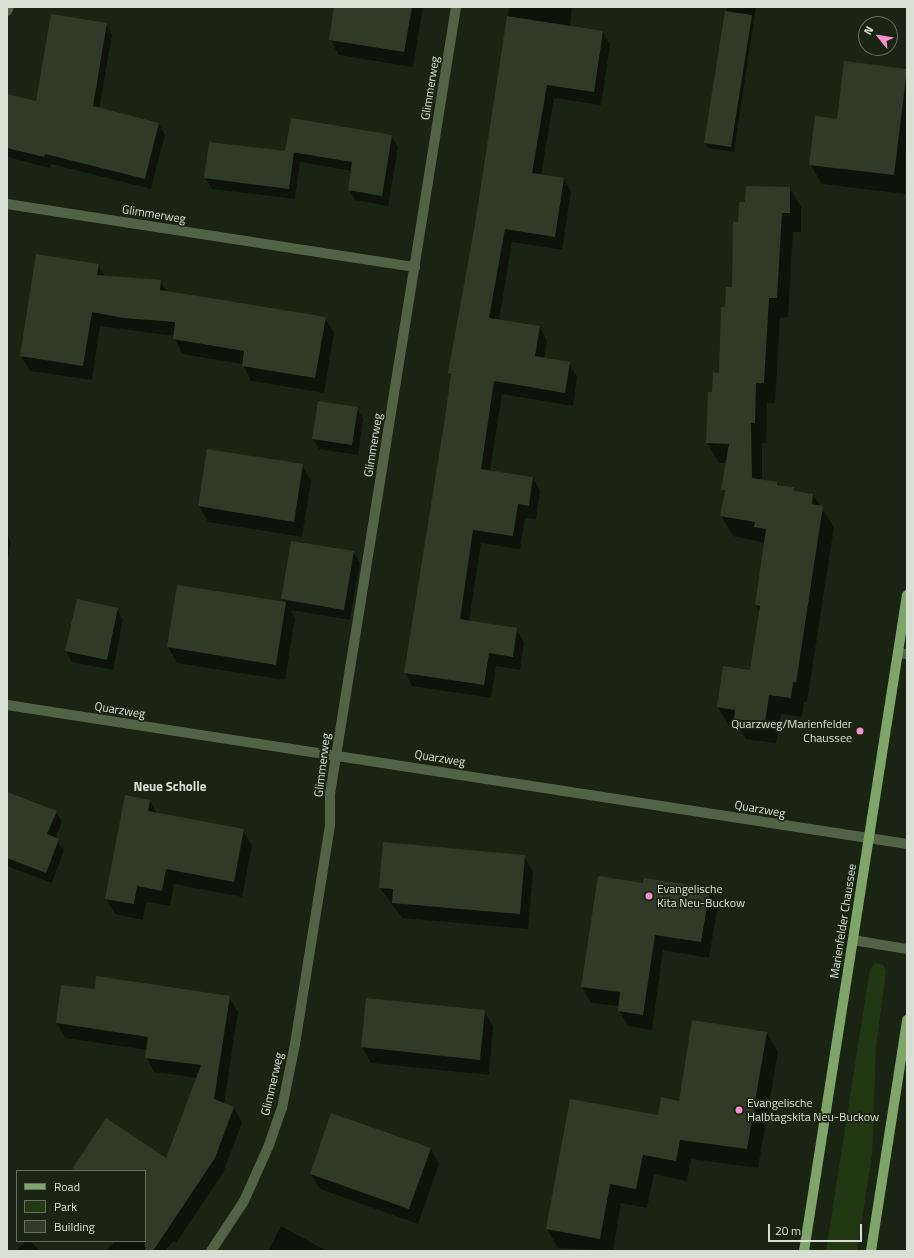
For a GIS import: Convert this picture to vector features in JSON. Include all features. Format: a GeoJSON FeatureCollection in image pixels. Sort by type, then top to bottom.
{"type":"FeatureCollection","features":[{"type":"Feature","properties":{"kind":"main road","name":"Marienfelder Chaussee"},"geometry":{"type":"LineString","coordinates":[[804,1251],[868,839],[903,653],[907,595]]}},
{"type":"Feature","properties":{"kind":"main road"},"geometry":{"type":"LineString","coordinates":[[871,1251],[907,1020]]}},
{"type":"Feature","properties":{"kind":"street"},"geometry":{"type":"LineString","coordinates":[[7,11],[9,7]]}},
{"type":"Feature","properties":{"kind":"street","name":"Glimmerweg"},"geometry":{"type":"LineString","coordinates":[[211,1251],[244,1201],[269,1145],[282,1108],[295,1044],[329,832],[330,794],[456,7]]}},
{"type":"Feature","properties":{"kind":"street","name":"Glimmerweg"},"geometry":{"type":"LineString","coordinates":[[7,204],[415,267]]}},
{"type":"Feature","properties":{"kind":"street","name":"Quarzweg"},"geometry":{"type":"LineString","coordinates":[[7,706],[907,844]]}},
{"type":"Feature","properties":{"kind":"street"},"geometry":{"type":"LineString","coordinates":[[853,940],[907,949]]}},
{"type":"Feature","properties":{"kind":"green space"},"geometry":{"type":"Polygon","coordinates":[[[875,963],[883,965],[886,971],[876,1047],[872,1154],[857,1251],[826,1251],[870,969],[875,963]]]}},
{"type":"Feature","properties":{"kind":"building"},"geometry":{"type":"Polygon","coordinates":[[[334,7],[412,7],[404,52],[329,40],[334,7]]]}},
{"type":"Feature","properties":{"kind":"building"},"geometry":{"type":"Polygon","coordinates":[[[725,11],[752,15],[731,147],[704,143],[725,11]]]}},
{"type":"Feature","properties":{"kind":"building"},"geometry":{"type":"Polygon","coordinates":[[[51,14],[107,23],[93,106],[159,123],[145,179],[45,154],[44,157],[7,148],[7,94],[36,101],[51,14]]]}},
{"type":"Feature","properties":{"kind":"building"},"geometry":{"type":"Polygon","coordinates":[[[507,16],[603,31],[594,92],[547,85],[532,173],[564,178],[555,237],[505,229],[489,318],[540,326],[535,356],[570,362],[565,393],[494,381],[481,469],[533,477],[529,506],[518,504],[513,536],[473,530],[460,619],[517,628],[513,657],[489,653],[484,685],[404,673],[445,418],[451,374],[448,373],[475,224],[507,16]]]}},
{"type":"Feature","properties":{"kind":"building"},"geometry":{"type":"Polygon","coordinates":[[[844,61],[907,69],[894,175],[809,165],[815,116],[837,119],[844,61]]]}},
{"type":"Feature","properties":{"kind":"building"},"geometry":{"type":"Polygon","coordinates":[[[291,118],[392,135],[382,196],[348,190],[352,162],[285,151],[291,118]]]}},
{"type":"Feature","properties":{"kind":"building"},"geometry":{"type":"Polygon","coordinates":[[[209,142],[294,152],[289,189],[204,178],[209,142]]]}},
{"type":"Feature","properties":{"kind":"building"},"geometry":{"type":"Polygon","coordinates":[[[746,186],[790,187],[790,213],[782,213],[777,298],[769,298],[764,383],[756,383],[755,423],[751,423],[752,478],[777,482],[777,485],[794,487],[794,491],[813,494],[812,504],[823,506],[796,683],[793,682],[791,698],[769,695],[765,723],[734,719],[735,710],[717,707],[723,666],[750,670],[760,606],[755,605],[766,529],[754,527],[755,522],[720,516],[725,490],[721,490],[729,444],[706,443],[708,392],[712,392],[713,372],[719,373],[721,307],[725,307],[726,287],[732,287],[733,222],[738,222],[739,202],[745,202],[746,186]]]}},
{"type":"Feature","properties":{"kind":"building"},"geometry":{"type":"Polygon","coordinates":[[[36,254],[99,264],[97,275],[161,280],[160,290],[326,317],[315,378],[242,366],[244,351],[173,339],[175,322],[123,318],[92,312],[83,366],[20,356],[36,254]]]}},
{"type":"Feature","properties":{"kind":"building"},"geometry":{"type":"Polygon","coordinates":[[[318,401],[358,407],[352,445],[312,439],[318,401]]]}},
{"type":"Feature","properties":{"kind":"building"},"geometry":{"type":"Polygon","coordinates":[[[207,449],[303,464],[294,522],[198,506],[207,449]]]}},
{"type":"Feature","properties":{"kind":"building"},"geometry":{"type":"Polygon","coordinates":[[[291,541],[354,551],[344,610],[281,599],[291,541]]]}},
{"type":"Feature","properties":{"kind":"building"},"geometry":{"type":"Polygon","coordinates":[[[177,585],[286,602],[276,665],[167,647],[177,585]]]}},
{"type":"Feature","properties":{"kind":"building"},"geometry":{"type":"Polygon","coordinates":[[[77,599],[118,608],[107,660],[65,651],[77,599]]]}},
{"type":"Feature","properties":{"kind":"building"},"geometry":{"type":"Polygon","coordinates":[[[7,792],[57,811],[47,834],[59,839],[46,873],[7,858],[7,792]]]}},
{"type":"Feature","properties":{"kind":"building"},"geometry":{"type":"Polygon","coordinates":[[[125,795],[150,800],[148,811],[244,829],[234,882],[166,869],[162,891],[137,886],[134,904],[105,899],[125,795]]]}},
{"type":"Feature","properties":{"kind":"building"},"geometry":{"type":"Polygon","coordinates":[[[383,842],[525,855],[520,914],[392,903],[393,889],[379,888],[383,842]]]}},
{"type":"Feature","properties":{"kind":"building"},"geometry":{"type":"Polygon","coordinates":[[[598,876],[643,883],[644,878],[710,888],[701,942],[655,935],[643,1015],[618,1011],[620,992],[581,987],[598,876]]]}},
{"type":"Feature","properties":{"kind":"building"},"geometry":{"type":"Polygon","coordinates":[[[96,976],[230,996],[214,1099],[234,1107],[215,1158],[153,1251],[145,1251],[146,1170],[72,1170],[106,1118],[166,1158],[201,1065],[145,1058],[148,1037],[56,1023],[61,985],[95,989],[96,976]]]}},
{"type":"Feature","properties":{"kind":"building"},"geometry":{"type":"Polygon","coordinates":[[[366,998],[485,1010],[480,1060],[361,1047],[366,998]]]}},
{"type":"Feature","properties":{"kind":"building"},"geometry":{"type":"Polygon","coordinates":[[[692,1020],[767,1032],[747,1149],[680,1140],[676,1161],[643,1155],[636,1189],[610,1184],[600,1239],[546,1229],[570,1099],[658,1115],[661,1097],[679,1101],[692,1020]]]}},
{"type":"Feature","properties":{"kind":"building"},"geometry":{"type":"Polygon","coordinates":[[[331,1113],[431,1148],[409,1209],[310,1174],[331,1113]]]}},
{"type":"Feature","properties":{"kind":"place","name":"Quarzweg/Marienfelder Chaussee"},"geometry":{"type":"Point","coordinates":[860,731]}},
{"type":"Feature","properties":{"kind":"place","name":"Evangelische Kita Neu-Buckow"},"geometry":{"type":"Point","coordinates":[649,896]}},
{"type":"Feature","properties":{"kind":"place","name":"Evangelische Halbtagskita Neu-Buckow"},"geometry":{"type":"Point","coordinates":[739,1110]}},
{"type":"Feature","properties":{"kind":"district","name":"Neue Scholle"},"geometry":{"type":"Point","coordinates":[170,786]}}]}
